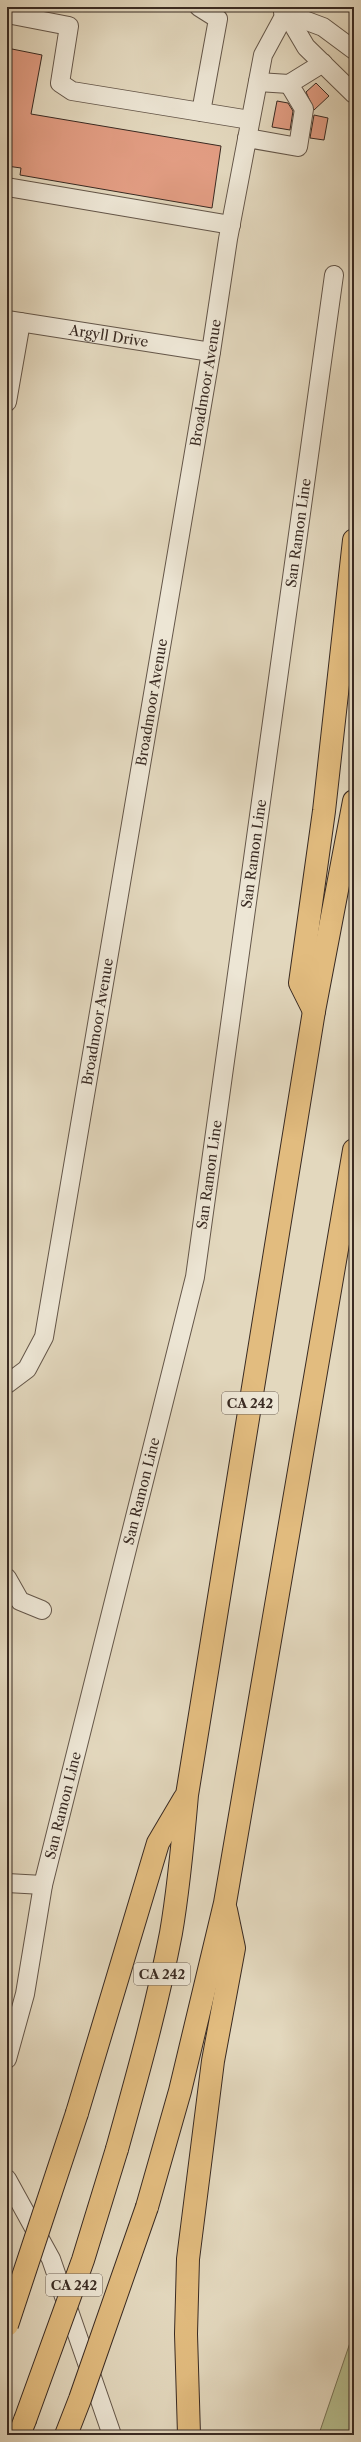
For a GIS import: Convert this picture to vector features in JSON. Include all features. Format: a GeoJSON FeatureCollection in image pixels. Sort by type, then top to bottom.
{"type":"FeatureCollection","features":[{"type":"Feature","properties":{"kind":"highway"},"geometry":{"type":"LineString","coordinates":[[314,1011],[300,983],[324,811],[354,540]]}},
{"type":"Feature","properties":{"kind":"highway","name":"CA 242"},"geometry":{"type":"LineString","coordinates":[[22,2427],[83,2260],[117,2149],[147,2040],[171,1934],[182,1861],[186,1795],[314,1011],[354,801]]}},
{"type":"Feature","properties":{"kind":"highway","name":"CA 242"},"geometry":{"type":"LineString","coordinates":[[66,2435],[80,2400],[147,2207],[180,2091],[225,1903],[351,1183],[354,1150]]}},
{"type":"Feature","properties":{"kind":"highway"},"geometry":{"type":"LineString","coordinates":[[7,2325],[77,2114],[158,1843],[186,1795]]}},
{"type":"Feature","properties":{"kind":"highway"},"geometry":{"type":"LineString","coordinates":[[189,2435],[186,2334],[188,2259],[213,2061],[234,1948],[225,1903]]}},
{"type":"Feature","properties":{"kind":"street"},"geometry":{"type":"LineString","coordinates":[[199,7],[218,19],[201,112]]}},
{"type":"Feature","properties":{"kind":"street"},"geometry":{"type":"LineString","coordinates":[[284,9],[323,27],[354,50]]}},
{"type":"Feature","properties":{"kind":"street"},"geometry":{"type":"LineString","coordinates":[[284,9],[306,47],[354,94]]}},
{"type":"Feature","properties":{"kind":"street","name":"Broadmoor Avenue"},"geometry":{"type":"LineString","coordinates":[[7,1384],[27,1370],[44,1337],[211,352],[231,225],[263,55],[284,9]]}},
{"type":"Feature","properties":{"kind":"street"},"geometry":{"type":"LineString","coordinates":[[7,14],[69,26],[60,83],[72,91],[250,120]]}},
{"type":"Feature","properties":{"kind":"street"},"geometry":{"type":"LineString","coordinates":[[258,82],[289,84],[323,63]]}},
{"type":"Feature","properties":{"kind":"street"},"geometry":{"type":"LineString","coordinates":[[247,138],[298,146],[304,109],[289,84]]}},
{"type":"Feature","properties":{"kind":"street"},"geometry":{"type":"LineString","coordinates":[[7,188],[231,225]]}},
{"type":"Feature","properties":{"kind":"street","name":"San Ramon Line"},"geometry":{"type":"LineString","coordinates":[[7,2059],[24,1994],[43,1885],[195,1278],[334,275]]}},
{"type":"Feature","properties":{"kind":"street"},"geometry":{"type":"LineString","coordinates":[[7,402],[14,321]]}},
{"type":"Feature","properties":{"kind":"street","name":"Argyll Drive"},"geometry":{"type":"LineString","coordinates":[[14,321],[211,352]]}},
{"type":"Feature","properties":{"kind":"street"},"geometry":{"type":"LineString","coordinates":[[7,1578],[20,1601],[42,1610]]}},
{"type":"Feature","properties":{"kind":"street"},"geometry":{"type":"LineString","coordinates":[[7,1883],[43,1885]]}},
{"type":"Feature","properties":{"kind":"street"},"geometry":{"type":"LineString","coordinates":[[7,2179],[51,2259],[112,2435]]}},
{"type":"Feature","properties":{"kind":"green space"},"geometry":{"type":"Polygon","coordinates":[[[354,2331],[354,2435],[333,2435],[320,2431],[354,2331]]]}},
{"type":"Feature","properties":{"kind":"building"},"geometry":{"type":"Polygon","coordinates":[[[7,48],[42,55],[31,114],[221,146],[212,208],[20,175],[21,168],[7,166],[7,48]]]}},
{"type":"Feature","properties":{"kind":"building"},"geometry":{"type":"Polygon","coordinates":[[[316,83],[329,96],[314,110],[306,92],[316,83]]]}},
{"type":"Feature","properties":{"kind":"building"},"geometry":{"type":"Polygon","coordinates":[[[277,101],[288,103],[293,111],[290,130],[272,127],[277,101]]]}},
{"type":"Feature","properties":{"kind":"building"},"geometry":{"type":"Polygon","coordinates":[[[314,115],[328,118],[324,140],[310,138],[314,115]]]}}]}
